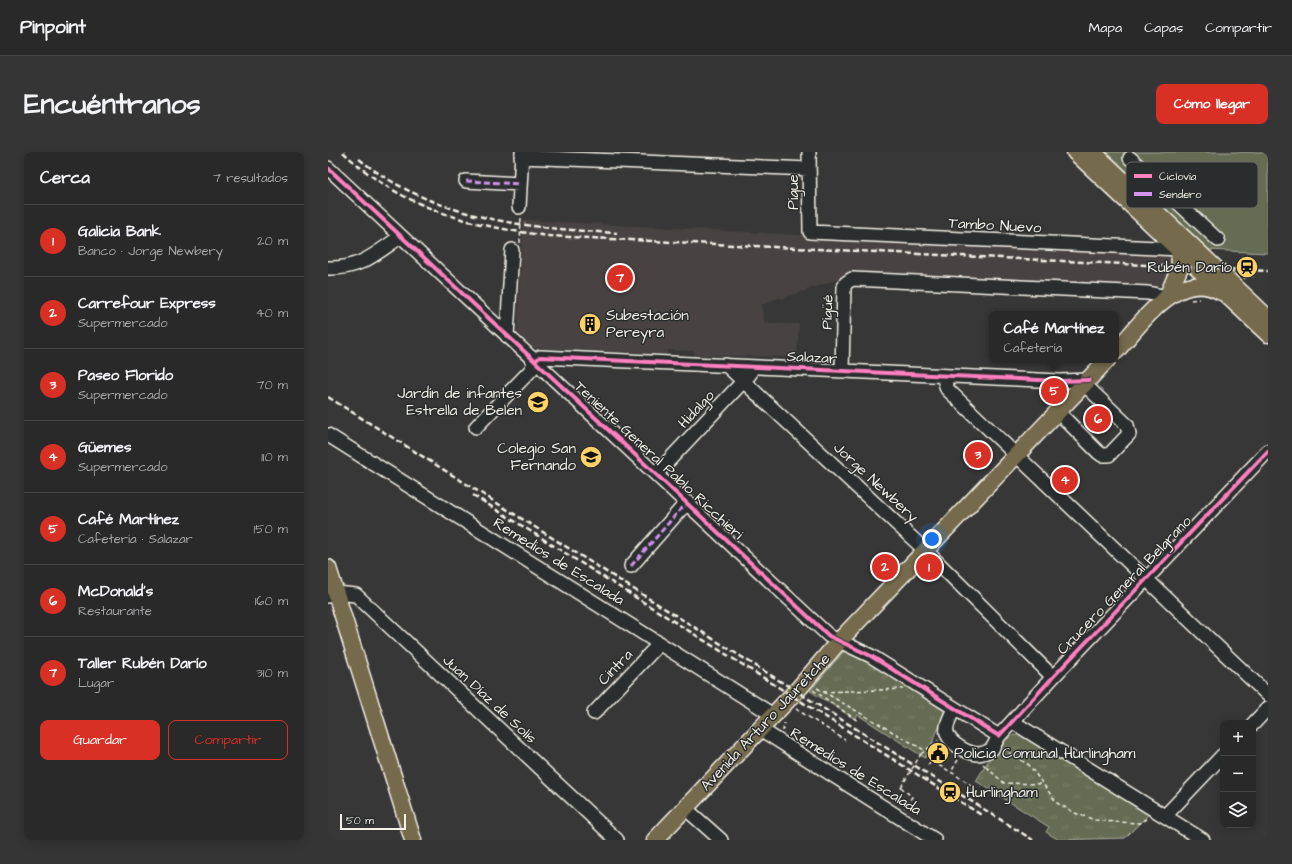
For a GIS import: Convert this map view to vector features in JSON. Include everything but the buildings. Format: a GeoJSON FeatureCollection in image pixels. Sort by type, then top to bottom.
{"type":"FeatureCollection","features":[{"type":"Feature","properties":{"kind":"main road"},"geometry":{"type":"LineString","coordinates":[[1075,152],[1111,177],[1126,191]]}},
{"type":"Feature","properties":{"kind":"main road"},"geometry":{"type":"LineString","coordinates":[[1093,152],[1111,177],[1126,193]]}},
{"type":"Feature","properties":{"kind":"main road"},"geometry":{"type":"LineString","coordinates":[[1140,208],[1210,279],[1233,293],[1268,318]]}},
{"type":"Feature","properties":{"kind":"main road"},"geometry":{"type":"LineString","coordinates":[[1144,208],[1233,293],[1268,334]]}},
{"type":"Feature","properties":{"kind":"main road"},"geometry":{"type":"LineString","coordinates":[[1170,292],[1180,267],[1179,249]]}},
{"type":"Feature","properties":{"kind":"main road"},"geometry":{"type":"LineString","coordinates":[[1119,348],[1170,292],[1183,280],[1192,278],[1210,279]]}},
{"type":"Feature","properties":{"kind":"main road"},"geometry":{"type":"LineString","coordinates":[[1170,292],[1192,286],[1214,288],[1233,293]]}},
{"type":"Feature","properties":{"kind":"main road","name":"Avenida Arturo Jauretche"},"geometry":{"type":"LineString","coordinates":[[655,840],[785,702],[809,685],[840,640],[1104,363]]}},
{"type":"Feature","properties":{"kind":"main road"},"geometry":{"type":"LineString","coordinates":[[328,568],[332,595],[412,840]]}},
{"type":"Feature","properties":{"kind":"street","name":"Pigue"},"geometry":{"type":"LineString","coordinates":[[809,152],[810,232]]}},
{"type":"Feature","properties":{"kind":"street"},"geometry":{"type":"LineString","coordinates":[[519,207],[521,155],[809,169]]}},
{"type":"Feature","properties":{"kind":"street"},"geometry":{"type":"LineString","coordinates":[[1111,177],[1131,155],[1138,162]]}},
{"type":"Feature","properties":{"kind":"street","name":"Teniente General Pablo Ricchieri"},"geometry":{"type":"LineString","coordinates":[[328,168],[400,237],[657,473],[830,636],[871,656],[954,708],[999,741]]}},
{"type":"Feature","properties":{"kind":"street"},"geometry":{"type":"LineString","coordinates":[[466,181],[520,184]]}},
{"type":"Feature","properties":{"kind":"street"},"geometry":{"type":"LineString","coordinates":[[1185,208],[1218,240]]}},
{"type":"Feature","properties":{"kind":"street","name":"Tambo Nuevo"},"geometry":{"type":"LineString","coordinates":[[810,232],[1179,249]]}},
{"type":"Feature","properties":{"kind":"street"},"geometry":{"type":"LineString","coordinates":[[328,268],[340,268],[364,262],[400,237]]}},
{"type":"Feature","properties":{"kind":"street"},"geometry":{"type":"LineString","coordinates":[[507,336],[512,250]]}},
{"type":"Feature","properties":{"kind":"street","name":"Pigüé"},"geometry":{"type":"LineString","coordinates":[[842,370],[844,287],[848,280],[856,278],[1148,293],[1170,292]]}},
{"type":"Feature","properties":{"kind":"street","name":"Salazar"},"geometry":{"type":"LineString","coordinates":[[535,361],[540,357],[1086,382]]}},
{"type":"Feature","properties":{"kind":"street"},"geometry":{"type":"LineString","coordinates":[[476,427],[531,370],[535,361]]}},
{"type":"Feature","properties":{"kind":"street","name":"Jorge Newbery"},"geometry":{"type":"LineString","coordinates":[[726,365],[744,380],[926,551],[1052,677]]}},
{"type":"Feature","properties":{"kind":"street","name":"Hidalgo"},"geometry":{"type":"LineString","coordinates":[[657,473],[757,366]]}},
{"type":"Feature","properties":{"kind":"street"},"geometry":{"type":"LineString","coordinates":[[943,376],[947,389],[1268,695]]}},
{"type":"Feature","properties":{"kind":"street"},"geometry":{"type":"LineString","coordinates":[[1058,412],[1102,455],[1109,455],[1129,434],[1127,425],[1086,382]]}},
{"type":"Feature","properties":{"kind":"street","name":"Remedios de Escalada"},"geometry":{"type":"LineString","coordinates":[[328,435],[774,714]]}},
{"type":"Feature","properties":{"kind":"street","name":"Crucero General Belgrano"},"geometry":{"type":"LineString","coordinates":[[968,751],[978,754],[992,749],[1052,677],[1268,451]]}},
{"type":"Feature","properties":{"kind":"street"},"geometry":{"type":"LineString","coordinates":[[631,566],[680,510],[689,503]]}},
{"type":"Feature","properties":{"kind":"street","name":"Juan Díaz de Solís"},"geometry":{"type":"LineString","coordinates":[[332,595],[356,595],[617,840]]}},
{"type":"Feature","properties":{"kind":"street","name":"Cintra"},"geometry":{"type":"LineString","coordinates":[[594,713],[660,644]]}},
{"type":"Feature","properties":{"kind":"street"},"geometry":{"type":"LineString","coordinates":[[954,708],[947,733],[956,745],[968,751]]}},
{"type":"Feature","properties":{"kind":"street"},"geometry":{"type":"LineString","coordinates":[[1256,721],[1268,708]]}},
{"type":"Feature","properties":{"kind":"street"},"geometry":{"type":"LineString","coordinates":[[1013,722],[1203,840]]}},
{"type":"Feature","properties":{"kind":"street","name":"Remedios de Escalada"},"geometry":{"type":"LineString","coordinates":[[760,729],[935,840]]}},
{"type":"Feature","properties":{"kind":"street"},"geometry":{"type":"LineString","coordinates":[[1161,814],[1222,756]]}},
{"type":"Feature","properties":{"kind":"street"},"geometry":{"type":"LineString","coordinates":[[685,808],[721,840]]}},
{"type":"Feature","properties":{"kind":"path"},"geometry":{"type":"LineString","coordinates":[[512,250],[520,250],[521,217],[519,207]]}},
{"type":"Feature","properties":{"kind":"path"},"geometry":{"type":"LineString","coordinates":[[1187,300],[1201,299]]}},
{"type":"Feature","properties":{"kind":"path"},"geometry":{"type":"LineString","coordinates":[[809,685],[924,750]]}},
{"type":"Feature","properties":{"kind":"path"},"geometry":{"type":"LineString","coordinates":[[809,685],[858,720]]}},
{"type":"Feature","properties":{"kind":"path"},"geometry":{"type":"LineString","coordinates":[[823,692],[922,688]]}},
{"type":"Feature","properties":{"kind":"path"},"geometry":{"type":"LineString","coordinates":[[785,702],[845,740]]}},
{"type":"Feature","properties":{"kind":"path"},"geometry":{"type":"LineString","coordinates":[[902,811],[912,797],[900,787],[921,754],[947,733]]}},
{"type":"Feature","properties":{"kind":"path"},"geometry":{"type":"LineString","coordinates":[[999,741],[1029,764],[1056,803],[1075,813],[1095,820],[1139,823],[1161,814]]}},
{"type":"Feature","properties":{"kind":"path"},"geometry":{"type":"LineString","coordinates":[[951,772],[968,751],[1004,783],[1042,784]]}},
{"type":"Feature","properties":{"kind":"path"},"geometry":{"type":"LineString","coordinates":[[928,764],[931,761],[951,772],[974,787],[971,792]]}},
{"type":"Feature","properties":{"kind":"path"},"geometry":{"type":"LineString","coordinates":[[986,767],[989,762]]}},
{"type":"Feature","properties":{"kind":"shaded area"},"geometry":{"type":"Polygon","coordinates":[[[523,220],[985,245],[1171,253],[1171,273],[1157,288],[854,274],[843,275],[841,278],[781,299],[780,297],[761,305],[765,323],[799,324],[797,357],[694,355],[694,351],[668,350],[667,354],[533,348],[517,333],[523,220]]]}},
{"type":"Feature","properties":{"kind":"green space"},"geometry":{"type":"Polygon","coordinates":[[[1107,152],[1268,152],[1268,253],[1208,250],[1165,208],[1258,208],[1258,162],[1126,162],[1126,170],[1107,152]]]}},
{"type":"Feature","properties":{"kind":"green space"},"geometry":{"type":"Polygon","coordinates":[[[850,650],[946,712],[925,758],[858,715],[855,719],[810,691],[843,652],[850,650]]]}},
{"type":"Feature","properties":{"kind":"green space"},"geometry":{"type":"Polygon","coordinates":[[[1014,735],[1026,736],[1150,813],[1125,838],[1059,840],[1046,832],[1049,827],[976,781],[999,743],[1014,735]]]}},
{"type":"Feature","properties":{"kind":"railway"},"geometry":{"type":"LineString","coordinates":[[343,152],[365,171],[413,201],[464,220],[492,227],[549,236],[1268,271]]}},
{"type":"Feature","properties":{"kind":"railway"},"geometry":{"type":"LineString","coordinates":[[359,159],[388,179],[418,195],[481,217],[548,228],[617,233]]}},
{"type":"Feature","properties":{"kind":"railway"},"geometry":{"type":"LineString","coordinates":[[328,397],[1033,840]]}},
{"type":"Feature","properties":{"kind":"railway"},"geometry":{"type":"LineString","coordinates":[[473,495],[983,816]]}},
{"type":"Feature","properties":{"kind":"marked path"},"geometry":{"type":"LineString","coordinates":[[466,181],[520,184]]}},
{"type":"Feature","properties":{"kind":"marked path"},"geometry":{"type":"LineString","coordinates":[[631,566],[680,510],[689,503]]}},
{"type":"Feature","properties":{"kind":"cycle path"},"geometry":{"type":"LineString","coordinates":[[328,168],[829,636],[871,656],[999,736],[1053,677],[1268,451]]}},
{"type":"Feature","properties":{"kind":"cycle path"},"geometry":{"type":"LineString","coordinates":[[535,361],[540,357],[1060,381],[1089,380]]}},
{"type":"Feature","properties":{"kind":"place","name":"Rubén Darío"},"geometry":{"type":"Point","coordinates":[1247,267]}},
{"type":"Feature","properties":{"kind":"place","name":"Taller Rubén Darío"},"geometry":{"type":"Point","coordinates":[620,278]}},
{"type":"Feature","properties":{"kind":"place","name":"Subestación Pereyra"},"geometry":{"type":"Point","coordinates":[590,324]}},
{"type":"Feature","properties":{"kind":"place","name":"Café Martínez"},"geometry":{"type":"Point","coordinates":[1054,391]}},
{"type":"Feature","properties":{"kind":"place","name":"Jardín de infantes Estrella de Belen"},"geometry":{"type":"Point","coordinates":[538,402]}},
{"type":"Feature","properties":{"kind":"place","name":"McDonald's"},"geometry":{"type":"Point","coordinates":[1098,419]}},
{"type":"Feature","properties":{"kind":"place","name":"Paseo Florido"},"geometry":{"type":"Point","coordinates":[978,455]}},
{"type":"Feature","properties":{"kind":"place","name":"Colegio San Fernando"},"geometry":{"type":"Point","coordinates":[591,457]}},
{"type":"Feature","properties":{"kind":"place","name":"Güemes"},"geometry":{"type":"Point","coordinates":[1065,480]}},
{"type":"Feature","properties":{"kind":"place","name":"Carrefour Express"},"geometry":{"type":"Point","coordinates":[885,567]}},
{"type":"Feature","properties":{"kind":"place","name":"Galicia Bank"},"geometry":{"type":"Point","coordinates":[929,567]}},
{"type":"Feature","properties":{"kind":"place","name":"Policia Comunal Hurlingham"},"geometry":{"type":"Point","coordinates":[938,753]}},
{"type":"Feature","properties":{"kind":"place","name":"Hurlingham"},"geometry":{"type":"Point","coordinates":[950,792]}}]}
